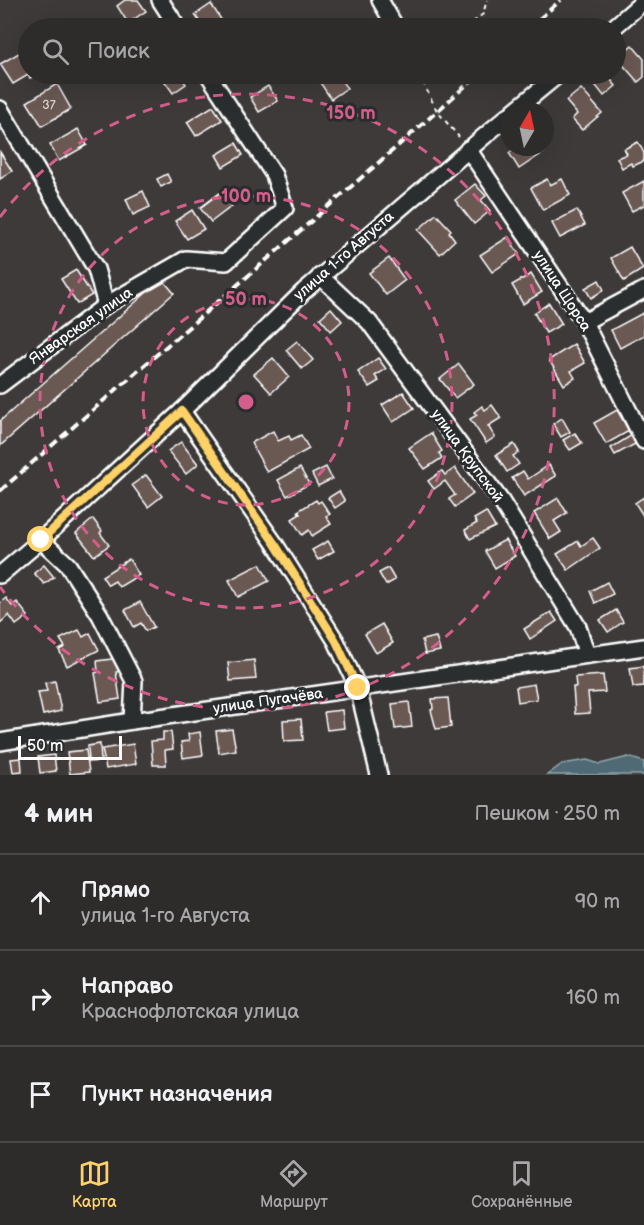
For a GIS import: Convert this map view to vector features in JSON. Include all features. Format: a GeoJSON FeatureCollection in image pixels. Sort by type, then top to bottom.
{"type":"FeatureCollection","features":[{"type":"Feature","properties":{"kind":"street"},"geometry":{"type":"LineString","coordinates":[[160,0],[172,18]]}},
{"type":"Feature","properties":{"kind":"street"},"geometry":{"type":"LineString","coordinates":[[380,0],[390,18]]}},
{"type":"Feature","properties":{"kind":"street"},"geometry":{"type":"LineString","coordinates":[[624,18],[644,1]]}},
{"type":"Feature","properties":{"kind":"street","name":"Январская улица"},"geometry":{"type":"LineString","coordinates":[[0,385],[106,305],[186,259],[226,262],[285,208],[274,175],[215,84]]}},
{"type":"Feature","properties":{"kind":"street"},"geometry":{"type":"LineString","coordinates":[[525,102],[547,84]]}},
{"type":"Feature","properties":{"kind":"street"},"geometry":{"type":"LineString","coordinates":[[0,109],[96,269],[106,305]]}},
{"type":"Feature","properties":{"kind":"street","name":"улица 1-го Августа"},"geometry":{"type":"LineString","coordinates":[[0,574],[41,540],[182,411],[320,276],[500,122]]}},
{"type":"Feature","properties":{"kind":"street","name":"улица Щорса"},"geometry":{"type":"LineString","coordinates":[[468,148],[584,322],[644,441]]}},
{"type":"Feature","properties":{"kind":"street","name":"улица Крупской"},"geometry":{"type":"LineString","coordinates":[[320,276],[369,322],[501,501],[578,627],[587,655]]}},
{"type":"Feature","properties":{"kind":"street"},"geometry":{"type":"LineString","coordinates":[[584,322],[644,290]]}},
{"type":"Feature","properties":{"kind":"street"},"geometry":{"type":"LineString","coordinates":[[182,411],[275,544],[336,641],[358,688],[379,775]]}},
{"type":"Feature","properties":{"kind":"street"},"geometry":{"type":"LineString","coordinates":[[41,540],[68,565],[100,615],[134,681],[132,721]]}},
{"type":"Feature","properties":{"kind":"street","name":"улица Пугачёва"},"geometry":{"type":"LineString","coordinates":[[0,742],[644,647]]}},
{"type":"Feature","properties":{"kind":"path"},"geometry":{"type":"LineString","coordinates":[[478,18],[483,14],[487,0]]}},
{"type":"Feature","properties":{"kind":"path"},"geometry":{"type":"LineString","coordinates":[[425,84],[437,111],[468,148]]}},
{"type":"Feature","properties":{"kind":"water"},"geometry":{"type":"Polygon","coordinates":[[[628,757],[644,762],[644,775],[547,775],[562,764],[587,760],[600,764],[628,757]]]}},
{"type":"Feature","properties":{"kind":"building"},"geometry":{"type":"Polygon","coordinates":[[[125,0],[138,0],[146,11],[136,18],[125,18],[117,6],[125,0]]]}},
{"type":"Feature","properties":{"kind":"building"},"geometry":{"type":"Polygon","coordinates":[[[211,4],[220,18],[197,18],[195,15],[211,4]]]}},
{"type":"Feature","properties":{"kind":"building"},"geometry":{"type":"Polygon","coordinates":[[[632,45],[644,59],[644,77],[638,82],[626,68],[626,50],[632,45]]]}},
{"type":"Feature","properties":{"kind":"building"},"geometry":{"type":"Polygon","coordinates":[[[18,54],[18,81],[13,84],[0,64],[18,54]]]}},
{"type":"Feature","properties":{"kind":"building"},"geometry":{"type":"Polygon","coordinates":[[[57,84],[71,109],[42,126],[27,102],[57,84]]]}},
{"type":"Feature","properties":{"kind":"building"},"geometry":{"type":"Polygon","coordinates":[[[167,84],[186,84],[173,93],[167,84]]]}},
{"type":"Feature","properties":{"kind":"building"},"geometry":{"type":"Polygon","coordinates":[[[321,84],[344,84],[347,88],[331,99],[321,84]]]}},
{"type":"Feature","properties":{"kind":"building"},"geometry":{"type":"Polygon","coordinates":[[[594,84],[614,84],[616,86],[604,96],[594,84]]]}},
{"type":"Feature","properties":{"kind":"building"},"geometry":{"type":"Polygon","coordinates":[[[268,86],[278,101],[259,112],[250,97],[268,86]]]}},
{"type":"Feature","properties":{"kind":"building"},"geometry":{"type":"Polygon","coordinates":[[[581,89],[602,113],[582,130],[572,119],[577,114],[566,101],[581,89]]]}},
{"type":"Feature","properties":{"kind":"building"},"geometry":{"type":"Polygon","coordinates":[[[213,106],[222,120],[196,136],[187,122],[213,106]]]}},
{"type":"Feature","properties":{"kind":"building"},"geometry":{"type":"Polygon","coordinates":[[[78,129],[87,145],[59,161],[50,145],[78,129]]]}},
{"type":"Feature","properties":{"kind":"building"},"geometry":{"type":"Polygon","coordinates":[[[638,142],[644,153],[644,161],[633,166],[631,163],[622,168],[617,158],[627,154],[624,149],[638,142]]]}},
{"type":"Feature","properties":{"kind":"building"},"geometry":{"type":"Polygon","coordinates":[[[236,143],[243,155],[223,167],[216,155],[236,143]]]}},
{"type":"Feature","properties":{"kind":"building"},"geometry":{"type":"Polygon","coordinates":[[[0,152],[12,171],[0,179],[0,152]]]}},
{"type":"Feature","properties":{"kind":"building"},"geometry":{"type":"Polygon","coordinates":[[[511,156],[538,156],[519,169],[511,156]]]}},
{"type":"Feature","properties":{"kind":"building"},"geometry":{"type":"Polygon","coordinates":[[[167,174],[171,182],[161,187],[157,179],[167,174]]]}},
{"type":"Feature","properties":{"kind":"building"},"geometry":{"type":"Polygon","coordinates":[[[547,179],[550,185],[562,179],[570,195],[543,210],[531,188],[547,179]]]}},
{"type":"Feature","properties":{"kind":"building"},"geometry":{"type":"Polygon","coordinates":[[[644,181],[644,205],[632,211],[622,193],[644,181]]]}},
{"type":"Feature","properties":{"kind":"building"},"geometry":{"type":"Polygon","coordinates":[[[475,184],[486,196],[481,200],[490,211],[474,224],[455,200],[475,184]]]}},
{"type":"Feature","properties":{"kind":"building"},"geometry":{"type":"Polygon","coordinates":[[[143,191],[150,207],[133,215],[126,199],[143,191]]]}},
{"type":"Feature","properties":{"kind":"building"},"geometry":{"type":"Polygon","coordinates":[[[221,192],[232,206],[211,222],[200,208],[221,192]]]}},
{"type":"Feature","properties":{"kind":"building"},"geometry":{"type":"Polygon","coordinates":[[[192,210],[204,229],[187,239],[175,221],[192,210]]]}},
{"type":"Feature","properties":{"kind":"building"},"geometry":{"type":"Polygon","coordinates":[[[577,210],[585,225],[560,238],[552,223],[577,210]]]}},
{"type":"Feature","properties":{"kind":"building"},"geometry":{"type":"Polygon","coordinates":[[[436,214],[451,230],[449,232],[455,240],[440,254],[418,230],[436,214]]]}},
{"type":"Feature","properties":{"kind":"building"},"geometry":{"type":"Polygon","coordinates":[[[508,237],[519,254],[492,272],[480,255],[508,237]]]}},
{"type":"Feature","properties":{"kind":"building"},"geometry":{"type":"Polygon","coordinates":[[[630,247],[643,269],[624,281],[611,258],[630,247]]]}},
{"type":"Feature","properties":{"kind":"building"},"geometry":{"type":"Polygon","coordinates":[[[389,258],[405,280],[386,295],[369,273],[389,258]]]}},
{"type":"Feature","properties":{"kind":"building"},"geometry":{"type":"Polygon","coordinates":[[[76,270],[92,295],[77,304],[61,279],[76,270]]]}},
{"type":"Feature","properties":{"kind":"building"},"geometry":{"type":"Polygon","coordinates":[[[531,274],[542,292],[523,304],[512,285],[531,274]]]}},
{"type":"Feature","properties":{"kind":"building"},"geometry":{"type":"Polygon","coordinates":[[[162,279],[174,293],[0,446],[0,421],[162,279]]]}},
{"type":"Feature","properties":{"kind":"building"},"geometry":{"type":"Polygon","coordinates":[[[599,280],[604,290],[591,298],[585,288],[599,280]]]}},
{"type":"Feature","properties":{"kind":"building"},"geometry":{"type":"Polygon","coordinates":[[[549,303],[562,324],[546,333],[534,313],[549,303]]]}},
{"type":"Feature","properties":{"kind":"building"},"geometry":{"type":"Polygon","coordinates":[[[331,308],[342,321],[331,331],[320,318],[331,308]]]}},
{"type":"Feature","properties":{"kind":"building"},"geometry":{"type":"Polygon","coordinates":[[[643,313],[644,335],[620,348],[611,330],[643,313]]]}},
{"type":"Feature","properties":{"kind":"building"},"geometry":{"type":"Polygon","coordinates":[[[297,341],[313,360],[302,369],[286,350],[297,341]]]}},
{"type":"Feature","properties":{"kind":"building"},"geometry":{"type":"Polygon","coordinates":[[[574,344],[585,363],[571,371],[575,378],[564,385],[549,360],[574,344]]]}},
{"type":"Feature","properties":{"kind":"building"},"geometry":{"type":"Polygon","coordinates":[[[273,358],[289,377],[271,393],[254,374],[273,358]]]}},
{"type":"Feature","properties":{"kind":"building"},"geometry":{"type":"Polygon","coordinates":[[[378,358],[386,369],[375,376],[379,381],[369,387],[358,372],[378,358]]]}},
{"type":"Feature","properties":{"kind":"building"},"geometry":{"type":"Polygon","coordinates":[[[459,364],[474,384],[455,398],[440,379],[459,364]]]}},
{"type":"Feature","properties":{"kind":"building"},"geometry":{"type":"Polygon","coordinates":[[[403,392],[414,408],[393,422],[382,405],[403,392]]]}},
{"type":"Feature","properties":{"kind":"building"},"geometry":{"type":"Polygon","coordinates":[[[492,405],[501,418],[488,426],[495,437],[486,443],[470,419],[477,415],[474,412],[482,406],[485,410],[492,405]]]}},
{"type":"Feature","properties":{"kind":"building"},"geometry":{"type":"Polygon","coordinates":[[[617,410],[629,431],[606,444],[594,423],[617,410]]]}},
{"type":"Feature","properties":{"kind":"building"},"geometry":{"type":"Polygon","coordinates":[[[562,418],[570,432],[561,437],[553,424],[562,418]]]}},
{"type":"Feature","properties":{"kind":"building"},"geometry":{"type":"Polygon","coordinates":[[[273,431],[278,441],[289,436],[291,440],[301,435],[309,449],[267,472],[251,443],[273,431]]]}},
{"type":"Feature","properties":{"kind":"building"},"geometry":{"type":"Polygon","coordinates":[[[431,433],[442,451],[439,453],[442,458],[425,469],[409,448],[431,433]]]}},
{"type":"Feature","properties":{"kind":"building"},"geometry":{"type":"Polygon","coordinates":[[[575,433],[582,443],[570,450],[563,440],[575,433]]]}},
{"type":"Feature","properties":{"kind":"building"},"geometry":{"type":"Polygon","coordinates":[[[632,435],[637,443],[615,455],[611,448],[632,435]]]}},
{"type":"Feature","properties":{"kind":"building"},"geometry":{"type":"Polygon","coordinates":[[[181,442],[198,464],[186,474],[168,451],[181,442]]]}},
{"type":"Feature","properties":{"kind":"building"},"geometry":{"type":"Polygon","coordinates":[[[514,444],[519,452],[513,456],[519,464],[507,472],[496,455],[514,444]]]}},
{"type":"Feature","properties":{"kind":"building"},"geometry":{"type":"Polygon","coordinates":[[[549,465],[556,476],[524,496],[512,478],[523,471],[528,479],[549,465]]]}},
{"type":"Feature","properties":{"kind":"building"},"geometry":{"type":"Polygon","coordinates":[[[326,467],[332,479],[318,486],[312,474],[326,467]]]}},
{"type":"Feature","properties":{"kind":"building"},"geometry":{"type":"Polygon","coordinates":[[[300,468],[309,484],[287,496],[278,480],[300,468]]]}},
{"type":"Feature","properties":{"kind":"building"},"geometry":{"type":"Polygon","coordinates":[[[455,468],[473,494],[455,507],[449,499],[455,495],[445,481],[434,489],[428,481],[442,471],[445,475],[455,468]]]}},
{"type":"Feature","properties":{"kind":"building"},"geometry":{"type":"Polygon","coordinates":[[[146,475],[162,496],[148,507],[132,485],[146,475]]]}},
{"type":"Feature","properties":{"kind":"building"},"geometry":{"type":"Polygon","coordinates":[[[339,491],[345,501],[335,508],[328,498],[339,491]]]}},
{"type":"Feature","properties":{"kind":"building"},"geometry":{"type":"Polygon","coordinates":[[[644,497],[644,517],[635,503],[644,497]]]}},
{"type":"Feature","properties":{"kind":"building"},"geometry":{"type":"Polygon","coordinates":[[[558,498],[567,513],[554,521],[561,532],[550,539],[534,513],[558,498]]]}},
{"type":"Feature","properties":{"kind":"building"},"geometry":{"type":"Polygon","coordinates":[[[316,500],[318,503],[321,501],[330,514],[326,516],[331,524],[312,536],[309,530],[302,535],[292,519],[300,514],[298,511],[316,500]]]}},
{"type":"Feature","properties":{"kind":"building"},"geometry":{"type":"Polygon","coordinates":[[[486,512],[495,527],[470,539],[465,530],[477,523],[474,519],[486,512]]]}},
{"type":"Feature","properties":{"kind":"building"},"geometry":{"type":"Polygon","coordinates":[[[93,519],[109,545],[94,556],[76,533],[93,519]]]}},
{"type":"Feature","properties":{"kind":"building"},"geometry":{"type":"Polygon","coordinates":[[[593,538],[600,548],[568,570],[557,554],[578,541],[581,546],[593,538]]]}},
{"type":"Feature","properties":{"kind":"building"},"geometry":{"type":"Polygon","coordinates":[[[505,540],[515,556],[495,568],[485,551],[505,540]]]}},
{"type":"Feature","properties":{"kind":"building"},"geometry":{"type":"Polygon","coordinates":[[[328,541],[334,551],[318,560],[312,550],[328,541]]]}},
{"type":"Feature","properties":{"kind":"building"},"geometry":{"type":"Polygon","coordinates":[[[129,559],[139,575],[119,587],[115,581],[108,585],[102,576],[129,559]]]}},
{"type":"Feature","properties":{"kind":"building"},"geometry":{"type":"Polygon","coordinates":[[[260,564],[269,581],[238,597],[229,580],[260,564]]]}},
{"type":"Feature","properties":{"kind":"building"},"geometry":{"type":"Polygon","coordinates":[[[44,565],[54,577],[44,584],[34,573],[44,565]]]}},
{"type":"Feature","properties":{"kind":"building"},"geometry":{"type":"Polygon","coordinates":[[[388,568],[395,580],[386,585],[379,573],[388,568]]]}},
{"type":"Feature","properties":{"kind":"building"},"geometry":{"type":"Polygon","coordinates":[[[607,582],[613,594],[595,603],[590,591],[607,582]]]}},
{"type":"Feature","properties":{"kind":"building"},"geometry":{"type":"Polygon","coordinates":[[[6,598],[12,606],[17,602],[28,616],[16,625],[9,615],[0,623],[0,603],[6,598]]]}},
{"type":"Feature","properties":{"kind":"building"},"geometry":{"type":"Polygon","coordinates":[[[140,602],[154,627],[146,631],[141,623],[134,627],[125,610],[140,602]]]}},
{"type":"Feature","properties":{"kind":"building"},"geometry":{"type":"Polygon","coordinates":[[[616,610],[623,622],[608,632],[600,620],[616,610]]]}},
{"type":"Feature","properties":{"kind":"building"},"geometry":{"type":"Polygon","coordinates":[[[551,612],[557,621],[530,639],[524,629],[551,612]]]}},
{"type":"Feature","properties":{"kind":"building"},"geometry":{"type":"Polygon","coordinates":[[[382,624],[393,643],[376,653],[365,634],[382,624]]]}},
{"type":"Feature","properties":{"kind":"building"},"geometry":{"type":"Polygon","coordinates":[[[79,630],[83,637],[90,633],[99,650],[67,666],[59,650],[65,647],[60,639],[79,630]]]}},
{"type":"Feature","properties":{"kind":"building"},"geometry":{"type":"Polygon","coordinates":[[[436,637],[440,651],[425,654],[422,640],[436,637]]]}},
{"type":"Feature","properties":{"kind":"building"},"geometry":{"type":"Polygon","coordinates":[[[119,658],[121,671],[116,672],[120,699],[100,702],[95,673],[98,672],[97,661],[119,658]]]}},
{"type":"Feature","properties":{"kind":"building"},"geometry":{"type":"Polygon","coordinates":[[[254,660],[256,679],[230,681],[228,663],[254,660]]]}},
{"type":"Feature","properties":{"kind":"building"},"geometry":{"type":"Polygon","coordinates":[[[644,666],[644,686],[633,687],[630,668],[644,666]]]}},
{"type":"Feature","properties":{"kind":"building"},"geometry":{"type":"Polygon","coordinates":[[[603,675],[605,692],[588,693],[590,713],[575,714],[573,687],[576,687],[575,677],[603,675]]]}},
{"type":"Feature","properties":{"kind":"building"},"geometry":{"type":"Polygon","coordinates":[[[55,681],[61,711],[43,715],[38,692],[47,691],[45,683],[55,681]]]}},
{"type":"Feature","properties":{"kind":"building"},"geometry":{"type":"Polygon","coordinates":[[[534,684],[537,699],[518,702],[516,687],[534,684]]]}},
{"type":"Feature","properties":{"kind":"building"},"geometry":{"type":"Polygon","coordinates":[[[448,698],[451,727],[436,729],[431,710],[433,709],[432,699],[448,698]]]}},
{"type":"Feature","properties":{"kind":"building"},"geometry":{"type":"Polygon","coordinates":[[[409,702],[412,727],[395,729],[392,704],[409,702]]]}},
{"type":"Feature","properties":{"kind":"building"},"geometry":{"type":"Polygon","coordinates":[[[342,710],[344,728],[327,730],[324,712],[342,710]]]}},
{"type":"Feature","properties":{"kind":"building"},"geometry":{"type":"Polygon","coordinates":[[[301,719],[303,740],[284,741],[283,720],[301,719]]]}},
{"type":"Feature","properties":{"kind":"building"},"geometry":{"type":"Polygon","coordinates":[[[232,729],[236,750],[219,753],[216,731],[232,729]]]}},
{"type":"Feature","properties":{"kind":"building"},"geometry":{"type":"Polygon","coordinates":[[[163,732],[171,732],[173,749],[165,750],[166,765],[153,765],[151,741],[163,740],[163,732]]]}},
{"type":"Feature","properties":{"kind":"building"},"geometry":{"type":"Polygon","coordinates":[[[200,732],[203,755],[183,758],[181,742],[189,741],[188,734],[200,732]]]}},
{"type":"Feature","properties":{"kind":"building"},"geometry":{"type":"Polygon","coordinates":[[[100,744],[101,761],[89,762],[88,746],[100,744]]]}},
{"type":"Feature","properties":{"kind":"building"},"geometry":{"type":"Polygon","coordinates":[[[133,744],[136,764],[106,769],[102,749],[133,744]]]}},
{"type":"Feature","properties":{"kind":"building"},"geometry":{"type":"Polygon","coordinates":[[[86,750],[89,772],[70,774],[67,752],[86,750]]]}},
{"type":"Feature","properties":{"kind":"building"},"geometry":{"type":"Polygon","coordinates":[[[54,755],[56,771],[40,773],[38,757],[54,755]]]}},
{"type":"Feature","properties":{"kind":"building"},"geometry":{"type":"Polygon","coordinates":[[[21,758],[22,771],[13,772],[11,759],[21,758]]]}},
{"type":"Feature","properties":{"kind":"railway"},"geometry":{"type":"LineString","coordinates":[[540,18],[561,0]]}},
{"type":"Feature","properties":{"kind":"railway"},"geometry":{"type":"LineString","coordinates":[[0,491],[468,84]]}},
{"type":"Feature","properties":{"kind":"route"},"geometry":{"type":"LineString","coordinates":[[41,540],[182,411],[275,544],[336,641],[358,688]]}}]}
